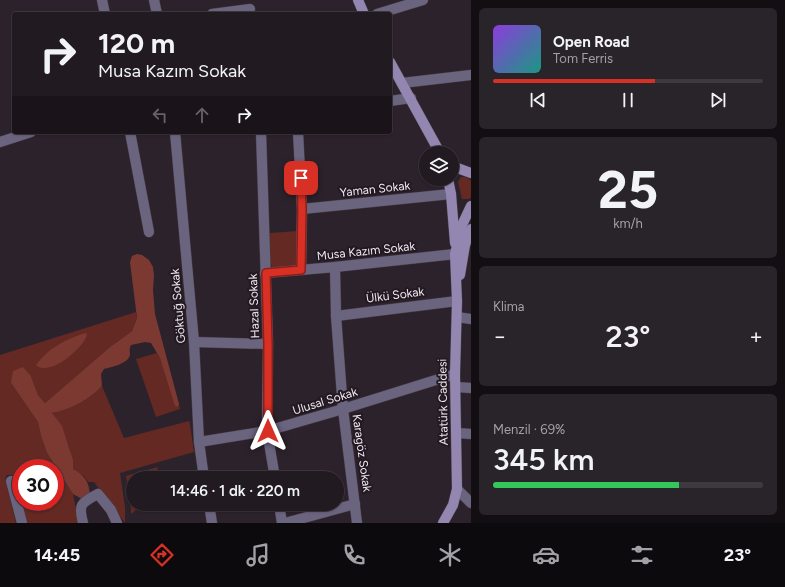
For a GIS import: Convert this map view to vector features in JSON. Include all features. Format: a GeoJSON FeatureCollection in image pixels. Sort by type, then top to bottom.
{"type":"FeatureCollection","features":[{"type":"Feature","properties":{"kind":"main road"},"geometry":{"type":"LineString","coordinates":[[358,0],[363,12]]}},
{"type":"Feature","properties":{"kind":"main road"},"geometry":{"type":"LineString","coordinates":[[392,66],[436,146]]}},
{"type":"Feature","properties":{"kind":"main road"},"geometry":{"type":"LineString","coordinates":[[459,169],[471,173]]}},
{"type":"Feature","properties":{"kind":"main road"},"geometry":{"type":"LineString","coordinates":[[449,186],[455,254]]}},
{"type":"Feature","properties":{"kind":"main road","name":"Atatürk Caddesi"},"geometry":{"type":"LineString","coordinates":[[457,298],[455,254],[461,230],[471,206]]}},
{"type":"Feature","properties":{"kind":"main road","name":"Atatürk Caddesi"},"geometry":{"type":"LineString","coordinates":[[443,523],[453,505],[457,489],[457,298],[465,245],[471,229]]}},
{"type":"Feature","properties":{"kind":"street"},"geometry":{"type":"LineString","coordinates":[[102,0],[105,12]]}},
{"type":"Feature","properties":{"kind":"street"},"geometry":{"type":"LineString","coordinates":[[154,0],[157,12]]}},
{"type":"Feature","properties":{"kind":"street"},"geometry":{"type":"LineString","coordinates":[[384,12],[423,0]]}},
{"type":"Feature","properties":{"kind":"street"},"geometry":{"type":"LineString","coordinates":[[224,12],[249,8]]}},
{"type":"Feature","properties":{"kind":"street"},"geometry":{"type":"LineString","coordinates":[[402,83],[471,75]]}},
{"type":"Feature","properties":{"kind":"street"},"geometry":{"type":"LineString","coordinates":[[392,100],[411,98]]}},
{"type":"Feature","properties":{"kind":"street"},"geometry":{"type":"LineString","coordinates":[[0,142],[25,134]]}},
{"type":"Feature","properties":{"kind":"street"},"geometry":{"type":"LineString","coordinates":[[130,134],[148,232]]}},
{"type":"Feature","properties":{"kind":"street","name":"Göktuğ Sokak"},"geometry":{"type":"LineString","coordinates":[[175,134],[194,342],[199,442],[203,471]]}},
{"type":"Feature","properties":{"kind":"street","name":"Hazal Sokak"},"geometry":{"type":"LineString","coordinates":[[261,134],[268,344],[268,431],[274,471]]}},
{"type":"Feature","properties":{"kind":"street"},"geometry":{"type":"LineString","coordinates":[[298,134],[302,209],[301,270]]}},
{"type":"Feature","properties":{"kind":"street","name":"Yaman Sokak"},"geometry":{"type":"LineString","coordinates":[[302,209],[451,194]]}},
{"type":"Feature","properties":{"kind":"street"},"geometry":{"type":"LineString","coordinates":[[455,254],[462,265]]}},
{"type":"Feature","properties":{"kind":"street","name":"Musa Kazım Sokak"},"geometry":{"type":"LineString","coordinates":[[266,273],[335,268],[455,254]]}},
{"type":"Feature","properties":{"kind":"street","name":"Karagöz Sokak"},"geometry":{"type":"LineString","coordinates":[[335,268],[336,316],[343,410],[357,523]]}},
{"type":"Feature","properties":{"kind":"street","name":"Ülkü Sokak"},"geometry":{"type":"LineString","coordinates":[[336,316],[457,298]]}},
{"type":"Feature","properties":{"kind":"street"},"geometry":{"type":"LineString","coordinates":[[456,317],[471,319]]}},
{"type":"Feature","properties":{"kind":"street"},"geometry":{"type":"LineString","coordinates":[[194,342],[268,344]]}},
{"type":"Feature","properties":{"kind":"street","name":"Ulusal Sokak"},"geometry":{"type":"LineString","coordinates":[[199,442],[268,431],[343,410],[456,374]]}},
{"type":"Feature","properties":{"kind":"street"},"geometry":{"type":"LineString","coordinates":[[456,387],[471,388]]}},
{"type":"Feature","properties":{"kind":"street"},"geometry":{"type":"LineString","coordinates":[[457,433],[471,434]]}},
{"type":"Feature","properties":{"kind":"street"},"geometry":{"type":"LineString","coordinates":[[11,481],[22,523]]}},
{"type":"Feature","properties":{"kind":"street"},"geometry":{"type":"LineString","coordinates":[[457,489],[471,502]]}},
{"type":"Feature","properties":{"kind":"street"},"geometry":{"type":"LineString","coordinates":[[83,523],[80,511],[81,506],[86,500],[98,494],[111,510],[117,523]]}},
{"type":"Feature","properties":{"kind":"street"},"geometry":{"type":"LineString","coordinates":[[280,511],[283,523],[355,504]]}},
{"type":"Feature","properties":{"kind":"street"},"geometry":{"type":"LineString","coordinates":[[210,511],[212,523]]}},
{"type":"Feature","properties":{"kind":"shaded area"},"geometry":{"type":"Polygon","coordinates":[[[461,177],[471,180],[471,197],[469,199],[462,199],[459,180],[461,177]]]}},
{"type":"Feature","properties":{"kind":"shaded area"},"geometry":{"type":"Polygon","coordinates":[[[298,231],[297,265],[272,267],[270,261],[270,233],[298,231]]]}},
{"type":"Feature","properties":{"kind":"shaded area"},"geometry":{"type":"Polygon","coordinates":[[[137,254],[142,255],[149,260],[153,267],[155,314],[179,404],[178,407],[175,406],[160,358],[151,343],[145,342],[131,345],[130,355],[126,361],[119,365],[104,369],[101,374],[102,386],[92,395],[73,407],[52,413],[62,426],[73,460],[73,469],[86,479],[89,486],[90,495],[82,499],[73,494],[64,480],[64,459],[51,459],[47,453],[38,422],[11,383],[13,371],[23,367],[31,376],[38,395],[45,403],[110,347],[132,331],[137,318],[130,262],[132,256],[137,254]]]}},
{"type":"Feature","properties":{"kind":"shaded area"},"geometry":{"type":"Polygon","coordinates":[[[136,312],[137,318],[132,331],[110,347],[45,403],[38,395],[31,376],[11,383],[38,422],[41,436],[51,459],[12,459],[12,475],[7,475],[5,479],[16,523],[0,523],[0,355],[136,312]]]}},
{"type":"Feature","properties":{"kind":"shaded area"},"geometry":{"type":"Polygon","coordinates":[[[85,333],[87,334],[85,340],[66,359],[49,367],[42,368],[36,365],[46,354],[58,345],[85,333]]]}},
{"type":"Feature","properties":{"kind":"shaded area"},"geometry":{"type":"Polygon","coordinates":[[[157,353],[180,409],[156,417],[136,359],[157,353]]]}},
{"type":"Feature","properties":{"kind":"shaded area"},"geometry":{"type":"Polygon","coordinates":[[[102,386],[124,438],[189,421],[190,424],[194,452],[120,473],[125,507],[125,523],[94,482],[88,482],[84,476],[73,469],[71,454],[66,440],[52,413],[79,404],[102,386]]]}},
{"type":"Feature","properties":{"kind":"shaded area"},"geometry":{"type":"Polygon","coordinates":[[[158,467],[157,471],[144,471],[158,467]]]}},
{"type":"Feature","properties":{"kind":"shaded area"},"geometry":{"type":"Polygon","coordinates":[[[64,480],[73,494],[79,523],[26,523],[23,511],[64,511],[64,480]]]}},
{"type":"Feature","properties":{"kind":"route"},"geometry":{"type":"LineString","coordinates":[[268,431],[266,273],[301,270],[301,178]]}}]}
